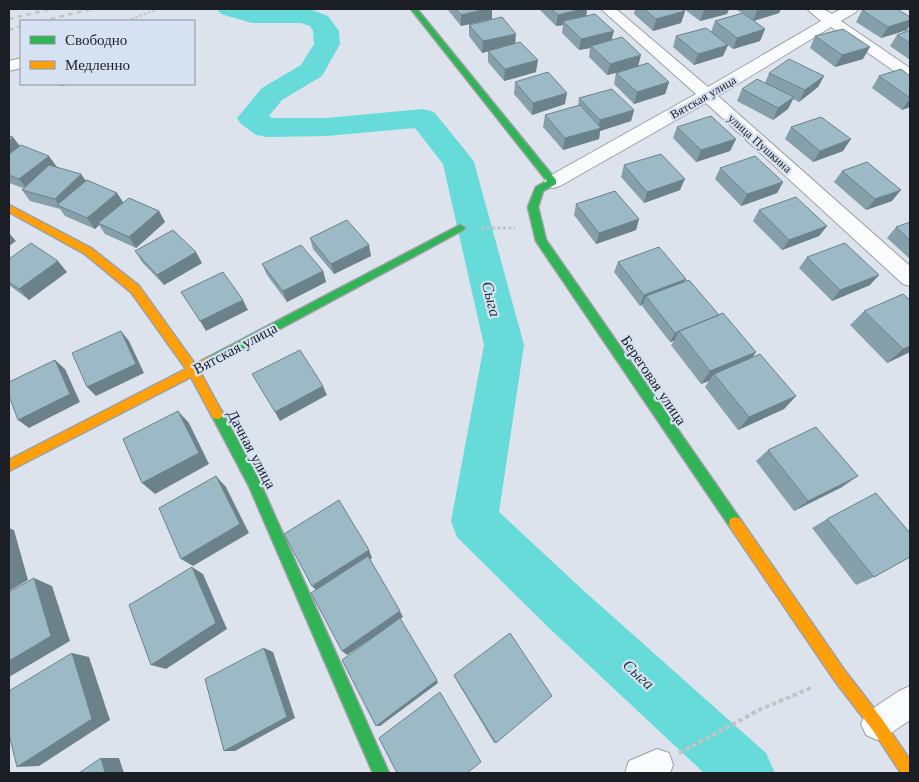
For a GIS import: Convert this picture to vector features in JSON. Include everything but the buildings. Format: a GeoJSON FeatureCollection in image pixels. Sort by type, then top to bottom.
{"type":"FeatureCollection","features":[{"type":"Feature","properties":{"kind":"street"},"geometry":{"type":"LineString","coordinates":[[414,9],[553,182]]}},
{"type":"Feature","properties":{"kind":"street","name":"улица Пушкина"},"geometry":{"type":"LineString","coordinates":[[608,9],[707,95],[910,278]]}},
{"type":"Feature","properties":{"kind":"street"},"geometry":{"type":"LineString","coordinates":[[814,9],[910,75]]}},
{"type":"Feature","properties":{"kind":"street","name":"Вятская улица"},"geometry":{"type":"LineString","coordinates":[[553,182],[707,95],[851,9]]}},
{"type":"Feature","properties":{"kind":"street","name":"Береговая улица"},"geometry":{"type":"LineString","coordinates":[[553,182],[539,189],[533,207],[541,241],[840,676],[877,724],[910,773]]}},
{"type":"Feature","properties":{"kind":"street","name":"Дачная улица"},"geometry":{"type":"LineString","coordinates":[[9,208],[88,251],[135,289],[193,370],[254,482],[380,773]]}},
{"type":"Feature","properties":{"kind":"street","name":"Вятская улица"},"geometry":{"type":"LineString","coordinates":[[9,466],[460,228]]}},
{"type":"Feature","properties":{"kind":"street"},"geometry":{"type":"LineString","coordinates":[[877,724],[910,702]]}},
{"type":"Feature","properties":{"kind":"path"},"geometry":{"type":"LineString","coordinates":[[130,20],[157,9]]}},
{"type":"Feature","properties":{"kind":"path"},"geometry":{"type":"LineString","coordinates":[[460,228],[538,228]]}},
{"type":"Feature","properties":{"kind":"path"},"geometry":{"type":"LineString","coordinates":[[661,763],[761,709],[840,676]]}},
{"type":"Feature","properties":{"kind":"waterway","name":"Сыга"},"geometry":{"type":"LineString","coordinates":[[230,9],[252,15],[305,15],[319,21],[326,31],[327,44],[312,70],[272,94],[252,118],[267,128],[326,127],[423,118],[458,162],[504,345],[474,521],[566,609],[746,773]]}},
{"type":"Feature","properties":{"kind":"railway"},"geometry":{"type":"LineString","coordinates":[[9,19],[51,9]]}},
{"type":"Feature","properties":{"kind":"railway"},"geometry":{"type":"LineString","coordinates":[[46,20],[92,9]]}},
{"type":"Feature","properties":{"kind":"railway"},"geometry":{"type":"LineString","coordinates":[[9,30],[20,26]]}},
{"type":"Feature","properties":{"kind":"traffic: fast"},"geometry":{"type":"LineString","coordinates":[[414,9],[553,182],[539,189],[533,207],[541,241],[735,523]]}},
{"type":"Feature","properties":{"kind":"traffic: fast"},"geometry":{"type":"LineString","coordinates":[[209,362],[460,228]]}},
{"type":"Feature","properties":{"kind":"traffic: fast"},"geometry":{"type":"LineString","coordinates":[[217,414],[254,482],[381,773]]}},
{"type":"Feature","properties":{"kind":"traffic: slow"},"geometry":{"type":"LineString","coordinates":[[9,208],[88,251],[135,289],[193,370],[217,414]]}},
{"type":"Feature","properties":{"kind":"traffic: slow"},"geometry":{"type":"LineString","coordinates":[[9,466],[209,362]]}},
{"type":"Feature","properties":{"kind":"traffic: slow"},"geometry":{"type":"LineString","coordinates":[[735,523],[840,676],[877,724],[910,773]]}}]}
